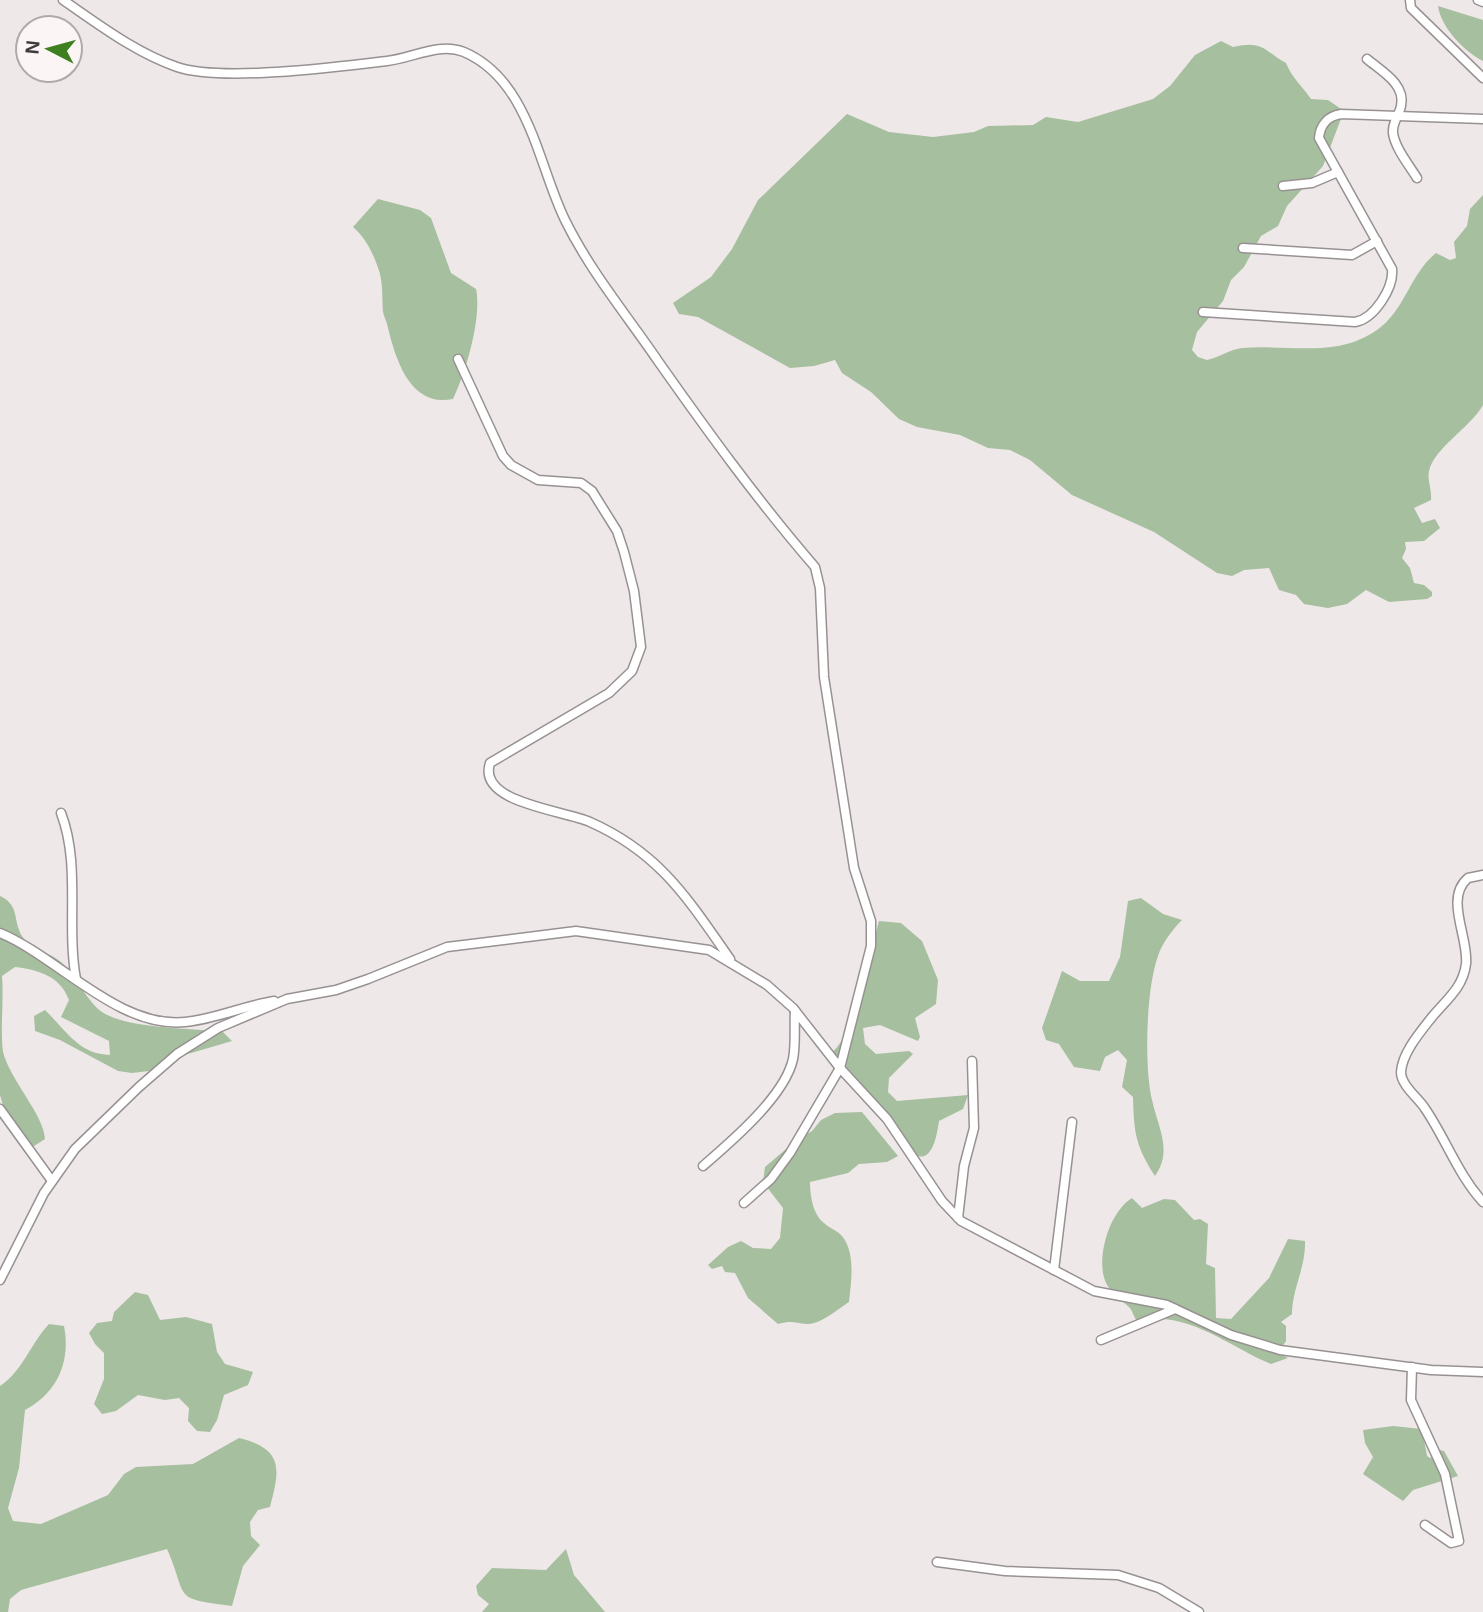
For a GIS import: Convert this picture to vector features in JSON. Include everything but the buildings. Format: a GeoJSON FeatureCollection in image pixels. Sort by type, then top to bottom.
{"type":"FeatureCollection","features":[{"type":"Feature","properties":{"kind":"street"},"geometry":{"type":"LineString","coordinates":[[63,0],[146,53],[186,69],[242,72],[328,67],[397,60],[447,48],[466,53],[481,63],[516,101],[529,123],[566,222],[600,280],[727,460],[815,567],[818,575],[824,677],[854,868],[872,931],[871,946],[840,1068],[790,1153],[771,1179],[744,1203]]}},
{"type":"Feature","properties":{"kind":"street"},"geometry":{"type":"LineString","coordinates":[[1409,0],[1411,8],[1483,78]]}},
{"type":"Feature","properties":{"kind":"street"},"geometry":{"type":"LineString","coordinates":[[1478,0],[1483,2]]}},
{"type":"Feature","properties":{"kind":"street"},"geometry":{"type":"LineString","coordinates":[[1367,59],[1399,88],[1402,101],[1394,137],[1417,178]]}},
{"type":"Feature","properties":{"kind":"street"},"geometry":{"type":"LineString","coordinates":[[1203,312],[1363,320],[1392,281],[1390,264],[1319,138],[1321,128],[1327,120],[1341,114],[1483,119]]}},
{"type":"Feature","properties":{"kind":"street"},"geometry":{"type":"LineString","coordinates":[[1283,186],[1312,183],[1338,172]]}},
{"type":"Feature","properties":{"kind":"street"},"geometry":{"type":"LineString","coordinates":[[1243,248],[1352,255],[1377,241]]}},
{"type":"Feature","properties":{"kind":"street"},"geometry":{"type":"LineString","coordinates":[[458,359],[503,456],[511,465],[538,480],[587,485],[601,505],[617,531],[624,552],[634,592],[641,647],[632,671],[609,693],[490,763],[488,775],[491,785],[507,797],[570,813],[630,842],[653,860],[675,884],[732,962]]}},
{"type":"Feature","properties":{"kind":"street"},"geometry":{"type":"LineString","coordinates":[[61,813],[70,845],[71,951],[76,979]]}},
{"type":"Feature","properties":{"kind":"street"},"geometry":{"type":"LineString","coordinates":[[1483,875],[1468,878],[1459,890],[1457,901],[1466,962],[1462,982],[1432,1018],[1406,1056],[1401,1069],[1404,1082],[1424,1106],[1483,1202]]}},
{"type":"Feature","properties":{"kind":"street"},"geometry":{"type":"LineString","coordinates":[[0,933],[27,945],[76,979],[135,1012],[169,1022],[186,1022],[336,990],[447,947],[551,932],[587,932],[709,950],[767,985],[795,1011],[840,1068],[887,1119],[942,1200],[958,1218],[976,1231],[1094,1290],[1175,1309],[1258,1345],[1412,1367],[1483,1372]]}},
{"type":"Feature","properties":{"kind":"street"},"geometry":{"type":"LineString","coordinates":[[0,1280],[52,1181],[75,1149],[177,1054],[218,1028],[287,999]]}},
{"type":"Feature","properties":{"kind":"street"},"geometry":{"type":"LineString","coordinates":[[703,1166],[741,1135],[787,1073],[792,1061],[795,1011]]}},
{"type":"Feature","properties":{"kind":"street"},"geometry":{"type":"LineString","coordinates":[[958,1218],[964,1166],[974,1128],[972,1061]]}},
{"type":"Feature","properties":{"kind":"street"},"geometry":{"type":"LineString","coordinates":[[0,1109],[52,1181]]}},
{"type":"Feature","properties":{"kind":"street"},"geometry":{"type":"LineString","coordinates":[[1054,1270],[1072,1122]]}},
{"type":"Feature","properties":{"kind":"street"},"geometry":{"type":"LineString","coordinates":[[1101,1340],[1175,1309]]}},
{"type":"Feature","properties":{"kind":"street"},"geometry":{"type":"LineString","coordinates":[[1412,1367],[1411,1400],[1445,1474],[1459,1541],[1451,1543],[1425,1525]]}},
{"type":"Feature","properties":{"kind":"street"},"geometry":{"type":"LineString","coordinates":[[937,1562],[1005,1571],[1118,1575],[1159,1588],[1199,1612]]}},
{"type":"Feature","properties":{"kind":"green space"},"geometry":{"type":"Polygon","coordinates":[[[1438,6],[1483,20],[1483,61],[1469,52],[1449,31],[1438,6]]]}},
{"type":"Feature","properties":{"kind":"green space"},"geometry":{"type":"Polygon","coordinates":[[[1221,41],[1233,47],[1251,45],[1262,48],[1286,63],[1311,99],[1328,100],[1344,111],[1323,166],[1287,206],[1278,226],[1261,236],[1244,267],[1231,280],[1223,301],[1197,332],[1192,350],[1198,357],[1207,360],[1242,348],[1332,347],[1366,337],[1390,318],[1420,270],[1436,253],[1450,260],[1456,258],[1454,242],[1467,226],[1470,209],[1483,195],[1483,405],[1432,462],[1429,471],[1431,500],[1414,508],[1422,523],[1435,519],[1440,528],[1424,541],[1405,542],[1406,549],[1402,558],[1410,568],[1414,583],[1424,585],[1432,592],[1432,596],[1427,599],[1389,602],[1366,590],[1347,604],[1328,608],[1304,604],[1296,595],[1279,590],[1269,568],[1244,570],[1232,576],[1217,573],[1154,532],[1072,495],[1030,460],[1010,450],[988,448],[960,435],[917,427],[899,419],[871,392],[842,373],[835,360],[814,366],[790,368],[698,317],[679,314],[673,303],[711,277],[732,249],[758,200],[847,114],[889,132],[933,137],[974,132],[988,126],[1033,125],[1046,117],[1078,122],[1153,99],[1170,86],[1195,55],[1221,41]]]}},
{"type":"Feature","properties":{"kind":"green space"},"geometry":{"type":"Polygon","coordinates":[[[378,199],[420,210],[431,218],[451,273],[476,289],[477,314],[472,344],[453,399],[438,400],[416,389],[401,367],[396,354],[383,312],[382,284],[378,268],[366,243],[353,227],[378,199]]]}},
{"type":"Feature","properties":{"kind":"green space"},"geometry":{"type":"Polygon","coordinates":[[[0,896],[7,900],[14,910],[18,928],[25,940],[61,962],[98,1009],[108,1016],[139,1024],[223,1032],[232,1041],[181,1056],[149,1071],[118,1071],[60,1040],[35,1031],[34,1016],[45,1010],[81,1046],[99,1054],[110,1055],[109,1041],[61,1017],[69,1000],[60,985],[40,972],[15,967],[2,976],[3,1052],[12,1074],[39,1119],[45,1139],[34,1146],[20,1144],[11,1133],[0,1095],[0,896]]]}},
{"type":"Feature","properties":{"kind":"green space"},"geometry":{"type":"Polygon","coordinates":[[[1141,898],[1163,914],[1182,920],[1160,951],[1151,988],[1147,1048],[1149,1085],[1164,1148],[1155,1176],[1143,1156],[1137,1138],[1133,1097],[1122,1087],[1127,1060],[1118,1050],[1105,1057],[1100,1071],[1074,1067],[1059,1044],[1046,1040],[1042,1028],[1062,971],[1080,981],[1109,981],[1120,957],[1128,901],[1141,898]]]}},
{"type":"Feature","properties":{"kind":"green space"},"geometry":{"type":"Polygon","coordinates":[[[879,921],[901,923],[922,941],[938,980],[936,1004],[915,1018],[920,1037],[918,1041],[880,1025],[863,1028],[865,1044],[876,1054],[909,1051],[913,1054],[889,1078],[888,1092],[897,1101],[968,1095],[963,1109],[939,1121],[934,1143],[927,1154],[919,1156],[901,1143],[868,1102],[837,1070],[828,1054],[837,1048],[853,1016],[879,921]]]}},
{"type":"Feature","properties":{"kind":"green space"},"geometry":{"type":"Polygon","coordinates":[[[862,1112],[898,1156],[887,1162],[859,1164],[848,1173],[810,1182],[817,1215],[842,1236],[849,1251],[852,1268],[849,1302],[812,1324],[778,1324],[748,1298],[735,1273],[725,1272],[722,1266],[712,1269],[708,1265],[728,1247],[741,1241],[753,1248],[771,1249],[780,1238],[783,1208],[763,1182],[765,1167],[799,1138],[812,1131],[821,1120],[835,1113],[862,1112]]]}},
{"type":"Feature","properties":{"kind":"green space"},"geometry":{"type":"Polygon","coordinates":[[[1132,1198],[1142,1208],[1164,1199],[1175,1200],[1194,1220],[1200,1219],[1208,1224],[1206,1264],[1215,1268],[1216,1318],[1231,1319],[1269,1278],[1288,1239],[1305,1241],[1292,1314],[1281,1322],[1286,1326],[1286,1341],[1278,1353],[1288,1358],[1271,1364],[1190,1325],[1173,1320],[1138,1322],[1135,1319],[1130,1308],[1107,1285],[1102,1263],[1108,1231],[1118,1212],[1132,1198]]]}},
{"type":"Feature","properties":{"kind":"green space"},"geometry":{"type":"Polygon","coordinates":[[[135,1292],[148,1295],[160,1320],[186,1317],[212,1324],[217,1352],[225,1364],[253,1372],[248,1385],[224,1395],[217,1420],[210,1432],[197,1431],[188,1421],[189,1408],[179,1398],[165,1400],[138,1395],[116,1411],[102,1414],[94,1404],[104,1379],[104,1353],[89,1333],[97,1323],[112,1321],[114,1312],[135,1292]]]}},
{"type":"Feature","properties":{"kind":"green space"},"geometry":{"type":"Polygon","coordinates":[[[49,1324],[64,1326],[66,1339],[63,1364],[46,1395],[25,1410],[19,1468],[8,1508],[13,1521],[41,1524],[108,1495],[124,1474],[136,1467],[193,1464],[239,1438],[254,1443],[264,1448],[275,1462],[276,1482],[270,1507],[258,1510],[250,1522],[251,1536],[260,1545],[243,1566],[232,1606],[199,1601],[184,1593],[167,1549],[21,1590],[10,1599],[8,1612],[0,1612],[0,1386],[14,1373],[49,1324]]]}},
{"type":"Feature","properties":{"kind":"green space"},"geometry":{"type":"Polygon","coordinates":[[[1393,1426],[1422,1429],[1427,1456],[1430,1458],[1440,1450],[1444,1451],[1458,1476],[1413,1490],[1403,1501],[1363,1474],[1373,1457],[1365,1443],[1363,1430],[1393,1426]]]}},
{"type":"Feature","properties":{"kind":"green space"},"geometry":{"type":"Polygon","coordinates":[[[566,1549],[574,1575],[605,1612],[482,1612],[489,1604],[478,1595],[476,1586],[492,1568],[546,1570],[566,1549]]]}}]}
